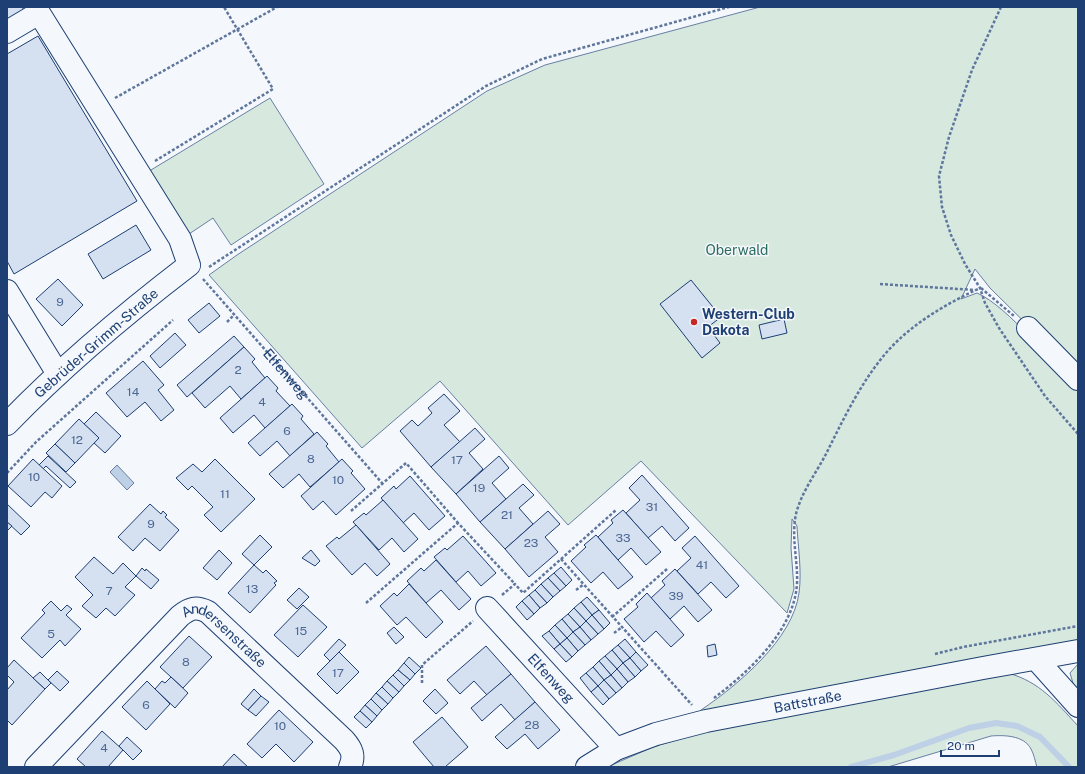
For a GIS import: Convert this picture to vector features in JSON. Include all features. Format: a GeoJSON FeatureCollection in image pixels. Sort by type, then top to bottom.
{"type":"FeatureCollection","features":[{"type":"Feature","properties":{"kind":"street"},"geometry":{"type":"LineString","coordinates":[[7,32],[39,13],[180,240],[194,269]]}},
{"type":"Feature","properties":{"kind":"street","name":"Gebrüder-Grimm-Straße"},"geometry":{"type":"LineString","coordinates":[[7,424],[58,374],[150,295],[194,269]]}},
{"type":"Feature","properties":{"kind":"street"},"geometry":{"type":"LineString","coordinates":[[7,291],[58,374]]}},
{"type":"Feature","properties":{"kind":"street"},"geometry":{"type":"LineString","coordinates":[[1028,328],[1078,379]]}},
{"type":"Feature","properties":{"kind":"street","name":"Andersenstraße"},"geometry":{"type":"LineString","coordinates":[[36,767],[180,616],[188,610],[200,608],[208,612],[344,740],[351,748],[354,757],[350,767]]}},
{"type":"Feature","properties":{"kind":"street","name":"Elfenweg"},"geometry":{"type":"LineString","coordinates":[[487,608],[616,749]]}},
{"type":"Feature","properties":{"kind":"street","name":"Battstraße"},"geometry":{"type":"LineString","coordinates":[[587,767],[616,749],[656,734],[708,711],[1078,652]]}},
{"type":"Feature","properties":{"kind":"street"},"geometry":{"type":"LineString","coordinates":[[1036,659],[1078,706]]}},
{"type":"Feature","properties":{"kind":"path"},"geometry":{"type":"LineString","coordinates":[[137,171],[273,89],[224,7]]}},
{"type":"Feature","properties":{"kind":"path"},"geometry":{"type":"LineString","coordinates":[[98,108],[277,7]]}},
{"type":"Feature","properties":{"kind":"path"},"geometry":{"type":"LineString","coordinates":[[194,269],[486,86],[542,59],[729,7]]}},
{"type":"Feature","properties":{"kind":"path"},"geometry":{"type":"LineString","coordinates":[[1001,7],[972,70],[949,137],[939,176],[942,207],[951,235],[965,264],[980,288],[985,303],[1016,355],[1045,396],[1078,434]]}},
{"type":"Feature","properties":{"kind":"path","name":"Elfenweg"},"geometry":{"type":"LineString","coordinates":[[194,269],[382,483]]}},
{"type":"Feature","properties":{"kind":"path"},"geometry":{"type":"LineString","coordinates":[[880,284],[976,290]]}},
{"type":"Feature","properties":{"kind":"path"},"geometry":{"type":"LineString","coordinates":[[561,560],[621,628],[708,711],[733,682],[764,651],[788,618],[796,593],[797,582],[794,529],[802,498],[868,379],[886,353],[906,333],[941,309],[980,288]]}},
{"type":"Feature","properties":{"kind":"path"},"geometry":{"type":"LineString","coordinates":[[980,288],[1028,328]]}},
{"type":"Feature","properties":{"kind":"path"},"geometry":{"type":"LineString","coordinates":[[227,322],[234,315]]}},
{"type":"Feature","properties":{"kind":"path"},"geometry":{"type":"LineString","coordinates":[[7,473],[36,442],[173,320]]}},
{"type":"Feature","properties":{"kind":"path"},"geometry":{"type":"LineString","coordinates":[[351,511],[406,463],[458,523],[523,593],[616,510]]}},
{"type":"Feature","properties":{"kind":"path"},"geometry":{"type":"LineString","coordinates":[[366,603],[458,523]]}},
{"type":"Feature","properties":{"kind":"path"},"geometry":{"type":"LineString","coordinates":[[612,617],[667,569]]}},
{"type":"Feature","properties":{"kind":"path"},"geometry":{"type":"LineString","coordinates":[[422,683],[422,665],[515,584]]}},
{"type":"Feature","properties":{"kind":"path"},"geometry":{"type":"LineString","coordinates":[[576,590],[583,584]]}},
{"type":"Feature","properties":{"kind":"path"},"geometry":{"type":"LineString","coordinates":[[614,633],[621,628]]}},
{"type":"Feature","properties":{"kind":"green space","name":"Oberwald"},"geometry":{"type":"Polygon","coordinates":[[[760,7],[1078,7],[1078,375],[990,288],[975,269],[961,299],[977,293],[990,300],[1017,323],[1078,392],[1078,643],[701,712],[701,710],[731,688],[762,659],[775,644],[795,610],[800,585],[800,568],[797,526],[792,519],[791,548],[794,589],[787,613],[641,461],[568,525],[440,381],[362,448],[209,275],[237,255],[487,91],[545,65],[760,7]]]}},
{"type":"Feature","properties":{"kind":"green space"},"geometry":{"type":"Polygon","coordinates":[[[270,98],[324,184],[231,245],[213,218],[186,236],[146,173],[270,98]]]}},
{"type":"Feature","properties":{"kind":"green space"},"geometry":{"type":"Polygon","coordinates":[[[1078,664],[1078,690],[1073,683],[1070,673],[1078,664]]]}},
{"type":"Feature","properties":{"kind":"green space"},"geometry":{"type":"Polygon","coordinates":[[[1008,673],[1038,687],[1055,701],[1078,726],[1078,767],[1037,767],[1033,753],[1028,744],[1018,738],[991,736],[888,767],[607,767],[653,747],[704,732],[1008,673]]]}},
{"type":"Feature","properties":{"kind":"water"},"geometry":{"type":"Polygon","coordinates":[[[117,465],[134,483],[127,490],[110,472],[117,465]]]}},
{"type":"Feature","properties":{"kind":"building"},"geometry":{"type":"Polygon","coordinates":[[[7,7],[22,7],[25,12],[7,23],[7,7]]]}},
{"type":"Feature","properties":{"kind":"building"},"geometry":{"type":"Polygon","coordinates":[[[38,36],[137,201],[14,274],[7,261],[7,54],[38,36]]]}},
{"type":"Feature","properties":{"kind":"building"},"geometry":{"type":"Polygon","coordinates":[[[136,225],[151,250],[103,279],[88,254],[136,225]]]}},
{"type":"Feature","properties":{"kind":"building"},"geometry":{"type":"Polygon","coordinates":[[[58,279],[83,305],[62,326],[36,299],[58,279]]]}},
{"type":"Feature","properties":{"kind":"building","name":"Western-Club Dakota"},"geometry":{"type":"Polygon","coordinates":[[[691,280],[721,317],[708,327],[720,343],[702,358],[660,304],[691,280]]]}},
{"type":"Feature","properties":{"kind":"building"},"geometry":{"type":"Polygon","coordinates":[[[209,303],[220,316],[199,333],[188,320],[209,303]]]}},
{"type":"Feature","properties":{"kind":"building"},"geometry":{"type":"Polygon","coordinates":[[[784,319],[787,333],[762,339],[759,325],[784,319]]]}},
{"type":"Feature","properties":{"kind":"building"},"geometry":{"type":"Polygon","coordinates":[[[175,333],[186,345],[160,368],[150,356],[175,333]]]}},
{"type":"Feature","properties":{"kind":"building"},"geometry":{"type":"Polygon","coordinates":[[[234,336],[244,347],[187,397],[177,385],[234,336]]]}},
{"type":"Feature","properties":{"kind":"building"},"geometry":{"type":"Polygon","coordinates":[[[244,347],[255,359],[252,362],[265,378],[241,399],[230,386],[205,408],[192,393],[244,347]]]}},
{"type":"Feature","properties":{"kind":"building"},"geometry":{"type":"Polygon","coordinates":[[[143,361],[164,385],[158,390],[174,410],[161,421],[145,402],[127,417],[106,393],[143,361]]]}},
{"type":"Feature","properties":{"kind":"building"},"geometry":{"type":"Polygon","coordinates":[[[267,376],[278,388],[276,391],[290,406],[265,428],[254,415],[233,433],[220,418],[267,376]]]}},
{"type":"Feature","properties":{"kind":"building"},"geometry":{"type":"Polygon","coordinates":[[[444,394],[460,411],[444,425],[460,442],[431,467],[400,431],[412,420],[418,426],[432,413],[428,408],[444,394]]]}},
{"type":"Feature","properties":{"kind":"building"},"geometry":{"type":"Polygon","coordinates":[[[292,404],[303,416],[301,419],[314,434],[290,456],[277,441],[260,456],[248,443],[292,404]]]}},
{"type":"Feature","properties":{"kind":"building"},"geometry":{"type":"Polygon","coordinates":[[[96,412],[121,436],[105,453],[94,443],[99,438],[84,424],[96,412]]]}},
{"type":"Feature","properties":{"kind":"building"},"geometry":{"type":"Polygon","coordinates":[[[79,419],[99,438],[75,463],[55,444],[79,419]]]}},
{"type":"Feature","properties":{"kind":"building"},"geometry":{"type":"Polygon","coordinates":[[[475,428],[485,439],[469,453],[483,469],[456,494],[431,467],[475,428]]]}},
{"type":"Feature","properties":{"kind":"building"},"geometry":{"type":"Polygon","coordinates":[[[317,432],[328,444],[326,446],[339,462],[310,487],[299,474],[283,488],[269,474],[317,432]]]}},
{"type":"Feature","properties":{"kind":"building"},"geometry":{"type":"Polygon","coordinates":[[[55,444],[75,463],[66,472],[46,453],[55,444]]]}},
{"type":"Feature","properties":{"kind":"building"},"geometry":{"type":"Polygon","coordinates":[[[48,456],[76,482],[70,488],[46,466],[43,469],[39,465],[48,456]]]}},
{"type":"Feature","properties":{"kind":"building"},"geometry":{"type":"Polygon","coordinates":[[[499,456],[509,468],[492,483],[506,499],[480,522],[456,494],[499,456]]]}},
{"type":"Feature","properties":{"kind":"building"},"geometry":{"type":"Polygon","coordinates":[[[33,459],[62,486],[52,498],[45,492],[31,507],[8,486],[33,459]]]}},
{"type":"Feature","properties":{"kind":"building"},"geometry":{"type":"Polygon","coordinates":[[[215,459],[255,499],[221,532],[204,515],[213,507],[192,486],[188,490],[176,478],[193,464],[202,472],[215,459]]]}},
{"type":"Feature","properties":{"kind":"building"},"geometry":{"type":"Polygon","coordinates":[[[342,459],[353,471],[351,473],[365,489],[336,515],[323,501],[313,510],[301,496],[342,459]]]}},
{"type":"Feature","properties":{"kind":"building"},"geometry":{"type":"Polygon","coordinates":[[[642,475],[689,528],[675,541],[662,526],[648,538],[626,513],[640,500],[629,488],[642,475]]]}},
{"type":"Feature","properties":{"kind":"building"},"geometry":{"type":"Polygon","coordinates":[[[410,476],[445,516],[429,530],[414,513],[403,523],[381,498],[394,486],[396,489],[410,476]]]}},
{"type":"Feature","properties":{"kind":"building"},"geometry":{"type":"Polygon","coordinates":[[[523,484],[534,495],[519,508],[533,524],[505,549],[480,522],[523,484]]]}},
{"type":"Feature","properties":{"kind":"building"},"geometry":{"type":"Polygon","coordinates":[[[383,500],[418,539],[404,552],[392,538],[379,550],[353,522],[364,513],[366,515],[383,500]]]}},
{"type":"Feature","properties":{"kind":"building"},"geometry":{"type":"Polygon","coordinates":[[[7,504],[30,526],[21,535],[7,522],[7,504]]]}},
{"type":"Feature","properties":{"kind":"building"},"geometry":{"type":"Polygon","coordinates":[[[150,504],[161,514],[163,511],[167,515],[165,517],[179,530],[160,551],[145,538],[133,551],[118,537],[150,504]]]}},
{"type":"Feature","properties":{"kind":"building"},"geometry":{"type":"Polygon","coordinates":[[[623,510],[661,552],[646,565],[631,548],[618,560],[598,537],[613,523],[611,520],[623,510]]]}},
{"type":"Feature","properties":{"kind":"building"},"geometry":{"type":"Polygon","coordinates":[[[548,511],[560,524],[545,537],[558,552],[529,577],[505,549],[548,511]]]}},
{"type":"Feature","properties":{"kind":"building"},"geometry":{"type":"Polygon","coordinates":[[[7,522],[12,526],[7,531],[7,522]]]}},
{"type":"Feature","properties":{"kind":"building"},"geometry":{"type":"Polygon","coordinates":[[[356,525],[390,564],[377,576],[365,563],[352,575],[326,546],[337,537],[339,539],[356,525]]]}},
{"type":"Feature","properties":{"kind":"building"},"geometry":{"type":"Polygon","coordinates":[[[260,535],[272,547],[254,565],[242,554],[260,535]]]}},
{"type":"Feature","properties":{"kind":"building"},"geometry":{"type":"Polygon","coordinates":[[[596,535],[633,577],[618,589],[603,572],[591,583],[571,561],[586,547],[584,545],[596,535]]]}},
{"type":"Feature","properties":{"kind":"building"},"geometry":{"type":"Polygon","coordinates":[[[463,536],[496,573],[481,586],[468,571],[456,582],[434,557],[445,548],[447,550],[463,536]]]}},
{"type":"Feature","properties":{"kind":"building"},"geometry":{"type":"Polygon","coordinates":[[[695,536],[739,586],[726,598],[711,582],[698,594],[677,571],[691,558],[682,548],[695,536]]]}},
{"type":"Feature","properties":{"kind":"building"},"geometry":{"type":"Polygon","coordinates":[[[219,550],[232,563],[217,580],[203,568],[219,550]]]}},
{"type":"Feature","properties":{"kind":"building"},"geometry":{"type":"Polygon","coordinates":[[[311,550],[320,561],[315,566],[302,558],[311,550]]]}},
{"type":"Feature","properties":{"kind":"building"},"geometry":{"type":"Polygon","coordinates":[[[94,557],[113,574],[123,563],[136,576],[125,587],[135,595],[115,616],[106,608],[96,618],[82,606],[93,595],[75,577],[94,557]]]}},
{"type":"Feature","properties":{"kind":"building"},"geometry":{"type":"Polygon","coordinates":[[[436,560],[471,599],[459,610],[441,590],[426,603],[407,581],[421,568],[424,571],[436,560]]]}},
{"type":"Feature","properties":{"kind":"building"},"geometry":{"type":"Polygon","coordinates":[[[254,565],[263,573],[266,570],[277,581],[274,583],[276,585],[250,613],[228,593],[254,565]]]}},
{"type":"Feature","properties":{"kind":"building"},"geometry":{"type":"Polygon","coordinates":[[[561,567],[572,580],[566,586],[554,573],[561,567]]]}},
{"type":"Feature","properties":{"kind":"building"},"geometry":{"type":"Polygon","coordinates":[[[142,568],[145,571],[146,569],[159,580],[151,589],[136,576],[142,568]]]}},
{"type":"Feature","properties":{"kind":"building"},"geometry":{"type":"Polygon","coordinates":[[[675,569],[712,610],[698,622],[684,606],[670,619],[651,598],[665,585],[662,581],[675,569]]]}},
{"type":"Feature","properties":{"kind":"building"},"geometry":{"type":"Polygon","coordinates":[[[554,573],[566,586],[560,591],[548,578],[554,573]]]}},
{"type":"Feature","properties":{"kind":"building"},"geometry":{"type":"Polygon","coordinates":[[[548,578],[560,591],[553,597],[541,584],[548,578]]]}},
{"type":"Feature","properties":{"kind":"building"},"geometry":{"type":"Polygon","coordinates":[[[409,584],[443,622],[426,638],[406,617],[397,625],[380,606],[394,593],[397,596],[409,584]]]}},
{"type":"Feature","properties":{"kind":"building"},"geometry":{"type":"Polygon","coordinates":[[[541,584],[553,597],[547,603],[535,590],[541,584]]]}},
{"type":"Feature","properties":{"kind":"building"},"geometry":{"type":"Polygon","coordinates":[[[299,588],[309,597],[297,609],[287,600],[299,588]]]}},
{"type":"Feature","properties":{"kind":"building"},"geometry":{"type":"Polygon","coordinates":[[[535,590],[547,603],[540,608],[529,595],[535,590]]]}},
{"type":"Feature","properties":{"kind":"building"},"geometry":{"type":"Polygon","coordinates":[[[647,593],[684,635],[671,647],[656,631],[644,642],[624,619],[638,607],[636,604],[647,593]]]}},
{"type":"Feature","properties":{"kind":"building"},"geometry":{"type":"Polygon","coordinates":[[[529,595],[540,608],[534,614],[522,601],[529,595]]]}},
{"type":"Feature","properties":{"kind":"building"},"geometry":{"type":"Polygon","coordinates":[[[587,597],[599,610],[592,615],[581,602],[587,597]]]}},
{"type":"Feature","properties":{"kind":"building"},"geometry":{"type":"Polygon","coordinates":[[[51,601],[61,611],[67,605],[72,609],[66,615],[81,629],[65,646],[60,640],[42,658],[21,638],[45,613],[42,610],[51,601]]]}},
{"type":"Feature","properties":{"kind":"building"},"geometry":{"type":"Polygon","coordinates":[[[522,601],[534,614],[527,620],[516,607],[522,601]]]}},
{"type":"Feature","properties":{"kind":"building"},"geometry":{"type":"Polygon","coordinates":[[[581,602],[592,615],[586,621],[574,608],[581,602]]]}},
{"type":"Feature","properties":{"kind":"building"},"geometry":{"type":"Polygon","coordinates":[[[303,605],[327,627],[298,657],[274,635],[303,605]]]}},
{"type":"Feature","properties":{"kind":"building"},"geometry":{"type":"Polygon","coordinates":[[[574,608],[586,621],[580,627],[568,614],[574,608]]]}},
{"type":"Feature","properties":{"kind":"building"},"geometry":{"type":"Polygon","coordinates":[[[599,610],[610,623],[604,629],[592,615],[599,610]]]}},
{"type":"Feature","properties":{"kind":"building"},"geometry":{"type":"Polygon","coordinates":[[[568,614],[580,627],[573,632],[562,619],[568,614]]]}},
{"type":"Feature","properties":{"kind":"building"},"geometry":{"type":"Polygon","coordinates":[[[592,615],[604,629],[598,634],[586,621],[592,615]]]}},
{"type":"Feature","properties":{"kind":"building"},"geometry":{"type":"Polygon","coordinates":[[[562,619],[573,632],[567,638],[555,625],[562,619]]]}},
{"type":"Feature","properties":{"kind":"building"},"geometry":{"type":"Polygon","coordinates":[[[586,621],[598,634],[591,640],[580,627],[586,621]]]}},
{"type":"Feature","properties":{"kind":"building"},"geometry":{"type":"Polygon","coordinates":[[[555,625],[567,638],[560,644],[549,631],[555,625]]]}},
{"type":"Feature","properties":{"kind":"building"},"geometry":{"type":"Polygon","coordinates":[[[394,627],[404,637],[396,644],[387,633],[394,627]]]}},
{"type":"Feature","properties":{"kind":"building"},"geometry":{"type":"Polygon","coordinates":[[[580,627],[591,640],[585,645],[573,632],[580,627]]]}},
{"type":"Feature","properties":{"kind":"building"},"geometry":{"type":"Polygon","coordinates":[[[549,631],[560,644],[554,649],[542,636],[549,631]]]}},
{"type":"Feature","properties":{"kind":"building"},"geometry":{"type":"Polygon","coordinates":[[[573,632],[585,645],[578,651],[567,638],[573,632]]]}},
{"type":"Feature","properties":{"kind":"building"},"geometry":{"type":"Polygon","coordinates":[[[189,636],[212,657],[183,688],[160,667],[189,636]]]}},
{"type":"Feature","properties":{"kind":"building"},"geometry":{"type":"Polygon","coordinates":[[[567,638],[578,651],[572,657],[560,644],[567,638]]]}},
{"type":"Feature","properties":{"kind":"building"},"geometry":{"type":"Polygon","coordinates":[[[339,639],[346,645],[330,661],[324,655],[339,639]]]}},
{"type":"Feature","properties":{"kind":"building"},"geometry":{"type":"Polygon","coordinates":[[[625,639],[636,652],[630,658],[618,645],[625,639]]]}},
{"type":"Feature","properties":{"kind":"building"},"geometry":{"type":"Polygon","coordinates":[[[560,644],[572,657],[566,662],[554,649],[560,644]]]}},
{"type":"Feature","properties":{"kind":"building"},"geometry":{"type":"Polygon","coordinates":[[[715,644],[717,655],[708,657],[707,646],[715,644]]]}},
{"type":"Feature","properties":{"kind":"building"},"geometry":{"type":"Polygon","coordinates":[[[618,645],[630,658],[623,663],[612,650],[618,645]]]}},
{"type":"Feature","properties":{"kind":"building"},"geometry":{"type":"Polygon","coordinates":[[[486,646],[511,674],[487,695],[474,681],[460,694],[447,680],[486,646]]]}},
{"type":"Feature","properties":{"kind":"building"},"geometry":{"type":"Polygon","coordinates":[[[612,650],[623,663],[617,669],[605,656],[612,650]]]}},
{"type":"Feature","properties":{"kind":"building"},"geometry":{"type":"Polygon","coordinates":[[[339,652],[359,672],[337,694],[317,674],[339,652]]]}},
{"type":"Feature","properties":{"kind":"building"},"geometry":{"type":"Polygon","coordinates":[[[636,652],[648,665],[641,671],[630,658],[636,652]]]}},
{"type":"Feature","properties":{"kind":"building"},"geometry":{"type":"Polygon","coordinates":[[[605,656],[617,669],[611,675],[599,661],[605,656]]]}},
{"type":"Feature","properties":{"kind":"building"},"geometry":{"type":"Polygon","coordinates":[[[409,657],[421,668],[415,674],[404,663],[409,657]]]}},
{"type":"Feature","properties":{"kind":"building"},"geometry":{"type":"Polygon","coordinates":[[[630,658],[641,671],[635,677],[623,663],[630,658]]]}},
{"type":"Feature","properties":{"kind":"building"},"geometry":{"type":"Polygon","coordinates":[[[14,660],[45,689],[12,725],[7,720],[7,690],[14,682],[7,675],[7,668],[14,660]]]}},
{"type":"Feature","properties":{"kind":"building"},"geometry":{"type":"Polygon","coordinates":[[[599,661],[611,675],[604,680],[593,667],[599,661]]]}},
{"type":"Feature","properties":{"kind":"building"},"geometry":{"type":"Polygon","coordinates":[[[404,663],[415,674],[410,680],[398,670],[404,663]]]}},
{"type":"Feature","properties":{"kind":"building"},"geometry":{"type":"Polygon","coordinates":[[[623,663],[635,677],[628,682],[617,669],[623,663]]]}},
{"type":"Feature","properties":{"kind":"building"},"geometry":{"type":"Polygon","coordinates":[[[593,667],[604,680],[598,686],[586,673],[593,667]]]}},
{"type":"Feature","properties":{"kind":"building"},"geometry":{"type":"Polygon","coordinates":[[[617,669],[628,682],[622,688],[611,675],[617,669]]]}},
{"type":"Feature","properties":{"kind":"building"},"geometry":{"type":"Polygon","coordinates":[[[398,670],[410,680],[404,686],[393,675],[398,670]]]}},
{"type":"Feature","properties":{"kind":"building"},"geometry":{"type":"Polygon","coordinates":[[[57,671],[69,682],[60,691],[48,680],[57,671]]]}},
{"type":"Feature","properties":{"kind":"building"},"geometry":{"type":"Polygon","coordinates":[[[40,672],[51,683],[45,689],[33,678],[40,672]]]}},
{"type":"Feature","properties":{"kind":"building"},"geometry":{"type":"Polygon","coordinates":[[[586,673],[598,686],[591,692],[580,678],[586,673]]]}},
{"type":"Feature","properties":{"kind":"building"},"geometry":{"type":"Polygon","coordinates":[[[511,674],[535,702],[515,720],[501,704],[482,721],[471,708],[511,674]]]}},
{"type":"Feature","properties":{"kind":"building"},"geometry":{"type":"Polygon","coordinates":[[[393,675],[404,686],[399,692],[387,681],[393,675]]]}},
{"type":"Feature","properties":{"kind":"building"},"geometry":{"type":"Polygon","coordinates":[[[611,675],[622,688],[616,693],[604,680],[611,675]]]}},
{"type":"Feature","properties":{"kind":"building"},"geometry":{"type":"Polygon","coordinates":[[[171,677],[188,693],[175,708],[155,689],[162,681],[165,683],[171,677]]]}},
{"type":"Feature","properties":{"kind":"building"},"geometry":{"type":"Polygon","coordinates":[[[604,680],[616,693],[609,699],[598,686],[604,680]]]}},
{"type":"Feature","properties":{"kind":"building"},"geometry":{"type":"Polygon","coordinates":[[[147,681],[170,704],[146,730],[122,707],[147,681]]]}},
{"type":"Feature","properties":{"kind":"building"},"geometry":{"type":"Polygon","coordinates":[[[387,681],[399,692],[393,698],[382,687],[387,681]]]}},
{"type":"Feature","properties":{"kind":"building"},"geometry":{"type":"Polygon","coordinates":[[[598,686],[609,699],[603,705],[591,692],[598,686]]]}},
{"type":"Feature","properties":{"kind":"building"},"geometry":{"type":"Polygon","coordinates":[[[382,687],[393,698],[388,704],[376,693],[382,687]]]}},
{"type":"Feature","properties":{"kind":"building"},"geometry":{"type":"Polygon","coordinates":[[[254,689],[261,696],[248,710],[241,704],[254,689]]]}},
{"type":"Feature","properties":{"kind":"building"},"geometry":{"type":"Polygon","coordinates":[[[435,689],[448,703],[436,714],[423,701],[435,689]]]}},
{"type":"Feature","properties":{"kind":"building"},"geometry":{"type":"Polygon","coordinates":[[[376,693],[388,704],[382,710],[371,699],[376,693]]]}},
{"type":"Feature","properties":{"kind":"building"},"geometry":{"type":"Polygon","coordinates":[[[261,696],[269,702],[256,716],[248,710],[261,696]]]}},
{"type":"Feature","properties":{"kind":"building"},"geometry":{"type":"Polygon","coordinates":[[[371,699],[382,710],[377,716],[365,705],[371,699]]]}},
{"type":"Feature","properties":{"kind":"building"},"geometry":{"type":"Polygon","coordinates":[[[535,702],[560,730],[538,749],[525,734],[507,749],[495,737],[535,702]]]}},
{"type":"Feature","properties":{"kind":"building"},"geometry":{"type":"Polygon","coordinates":[[[365,705],[377,716],[372,722],[360,711],[365,705]]]}},
{"type":"Feature","properties":{"kind":"building"},"geometry":{"type":"Polygon","coordinates":[[[279,710],[313,742],[294,762],[276,744],[262,758],[247,744],[279,710]]]}},
{"type":"Feature","properties":{"kind":"building"},"geometry":{"type":"Polygon","coordinates":[[[360,711],[372,722],[366,728],[354,717],[360,711]]]}},
{"type":"Feature","properties":{"kind":"building"},"geometry":{"type":"Polygon","coordinates":[[[442,717],[468,747],[445,767],[434,767],[413,742],[442,717]]]}},
{"type":"Feature","properties":{"kind":"building"},"geometry":{"type":"Polygon","coordinates":[[[102,731],[123,750],[108,767],[86,767],[77,759],[102,731]]]}},
{"type":"Feature","properties":{"kind":"building"},"geometry":{"type":"Polygon","coordinates":[[[127,737],[142,751],[133,760],[119,746],[127,737]]]}},
{"type":"Feature","properties":{"kind":"building"},"geometry":{"type":"Polygon","coordinates":[[[234,754],[248,767],[222,767],[234,754]]]}},
{"type":"Feature","properties":{"kind":"waterway"},"geometry":{"type":"LineString","coordinates":[[851,767],[894,755],[969,728],[996,723],[1017,726],[1040,737],[1069,767]]}},
{"type":"Feature","properties":{"kind":"place","name":"Western-Club Dakota"},"geometry":{"type":"Point","coordinates":[694,322]}}]}
